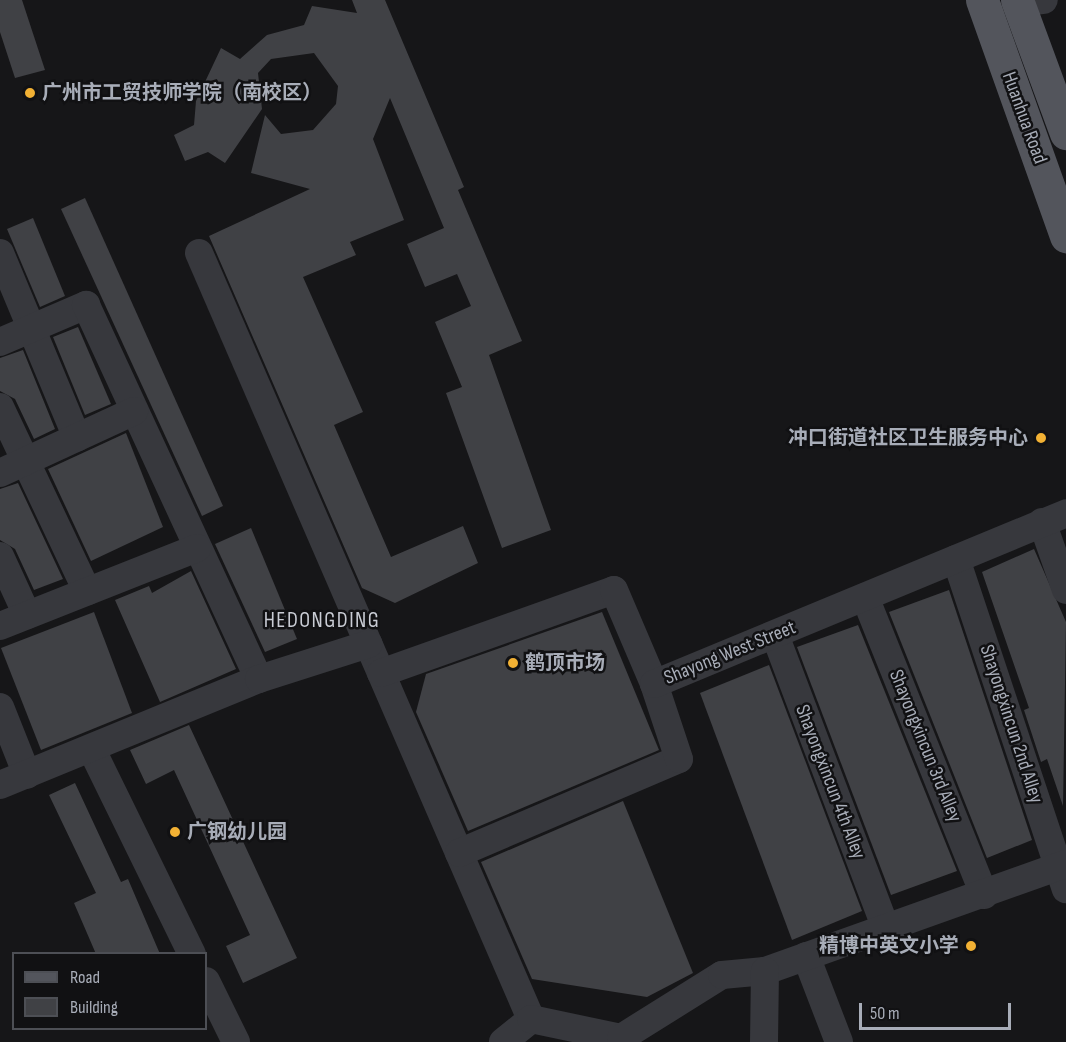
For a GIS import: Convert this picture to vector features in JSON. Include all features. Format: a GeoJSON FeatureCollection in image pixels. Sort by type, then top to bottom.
{"type":"FeatureCollection","features":[{"type":"Feature","properties":{"kind":"main road","name":"Huanhua Road"},"geometry":{"type":"LineString","coordinates":[[982,0],[1066,236]]}},
{"type":"Feature","properties":{"kind":"main road","name":"Huanhua Road"},"geometry":{"type":"LineString","coordinates":[[1026,1],[1066,133]]}},
{"type":"Feature","properties":{"kind":"street"},"geometry":{"type":"LineString","coordinates":[[0,253],[30,330],[77,438]]}},
{"type":"Feature","properties":{"kind":"street"},"geometry":{"type":"LineString","coordinates":[[199,253],[531,1019]]}},
{"type":"Feature","properties":{"kind":"street"},"geometry":{"type":"LineString","coordinates":[[0,342],[86,305],[259,679]]}},
{"type":"Feature","properties":{"kind":"street"},"geometry":{"type":"LineString","coordinates":[[0,407],[12,468],[87,591]]}},
{"type":"Feature","properties":{"kind":"street"},"geometry":{"type":"LineString","coordinates":[[12,468],[134,411]]}},
{"type":"Feature","properties":{"kind":"street"},"geometry":{"type":"LineString","coordinates":[[1054,517],[1066,590]]}},
{"type":"Feature","properties":{"kind":"street","name":"Shayong West Street"},"geometry":{"type":"LineString","coordinates":[[459,853],[679,759],[654,684],[1054,517]]}},
{"type":"Feature","properties":{"kind":"street"},"geometry":{"type":"LineString","coordinates":[[0,626],[197,548]]}},
{"type":"Feature","properties":{"kind":"street"},"geometry":{"type":"LineString","coordinates":[[0,556],[27,615]]}},
{"type":"Feature","properties":{"kind":"street","name":"Shayongxincun 2nd Alley"},"geometry":{"type":"LineString","coordinates":[[956,559],[1064,873]]}},
{"type":"Feature","properties":{"kind":"street"},"geometry":{"type":"LineString","coordinates":[[381,673],[615,590],[654,684]]}},
{"type":"Feature","properties":{"kind":"street","name":"Shayongxincun 3rd Alley"},"geometry":{"type":"LineString","coordinates":[[866,597],[984,895]]}},
{"type":"Feature","properties":{"kind":"street","name":"Shayongxincun 4th Alley"},"geometry":{"type":"LineString","coordinates":[[775,635],[886,929]]}},
{"type":"Feature","properties":{"kind":"street"},"geometry":{"type":"LineString","coordinates":[[0,785],[92,750],[259,679],[369,644]]}},
{"type":"Feature","properties":{"kind":"street"},"geometry":{"type":"LineString","coordinates":[[0,707],[27,775]]}},
{"type":"Feature","properties":{"kind":"street"},"geometry":{"type":"LineString","coordinates":[[92,750],[191,952]]}},
{"type":"Feature","properties":{"kind":"street"},"geometry":{"type":"LineString","coordinates":[[531,1019],[621,1038],[722,975],[765,971],[984,895],[1064,873]]}},
{"type":"Feature","properties":{"kind":"street"},"geometry":{"type":"LineString","coordinates":[[806,956],[839,1042]]}},
{"type":"Feature","properties":{"kind":"street"},"geometry":{"type":"LineString","coordinates":[[764,1042],[765,971]]}},
{"type":"Feature","properties":{"kind":"street"},"geometry":{"type":"LineString","coordinates":[[207,983],[236,1042]]}},
{"type":"Feature","properties":{"kind":"street"},"geometry":{"type":"LineString","coordinates":[[503,1042],[531,1019]]}},
{"type":"Feature","properties":{"kind":"building"},"geometry":{"type":"Polygon","coordinates":[[[0,0],[22,0],[45,70],[15,78],[0,32],[0,0]]]}},
{"type":"Feature","properties":{"kind":"building"},"geometry":{"type":"Polygon","coordinates":[[[352,0],[385,0],[464,187],[458,190],[522,341],[489,355],[551,530],[502,548],[446,393],[462,387],[435,322],[471,306],[457,274],[425,287],[407,244],[444,228],[390,98],[373,139],[404,220],[350,242],[356,255],[303,277],[363,412],[334,425],[391,557],[463,526],[478,563],[395,603],[362,588],[209,236],[310,189],[251,173],[265,115],[281,134],[313,130],[336,104],[338,86],[314,53],[271,59],[258,73],[262,109],[225,163],[208,152],[185,161],[174,135],[194,125],[196,101],[221,48],[240,59],[267,35],[304,25],[312,6],[357,13],[352,0]]]}},
{"type":"Feature","properties":{"kind":"building"},"geometry":{"type":"Polygon","coordinates":[[[85,198],[223,506],[202,516],[61,209],[85,198]]]}},
{"type":"Feature","properties":{"kind":"building"},"geometry":{"type":"Polygon","coordinates":[[[33,218],[65,296],[40,307],[7,229],[33,218]]]}},
{"type":"Feature","properties":{"kind":"building"},"geometry":{"type":"Polygon","coordinates":[[[78,327],[111,404],[85,415],[53,337],[78,327]]]}},
{"type":"Feature","properties":{"kind":"building"},"geometry":{"type":"Polygon","coordinates":[[[23,350],[55,429],[34,439],[15,399],[0,391],[0,358],[23,350]]]}},
{"type":"Feature","properties":{"kind":"building"},"geometry":{"type":"Polygon","coordinates":[[[126,433],[163,527],[91,561],[48,469],[126,433]]]}},
{"type":"Feature","properties":{"kind":"building"},"geometry":{"type":"Polygon","coordinates":[[[18,483],[63,579],[34,590],[15,549],[0,540],[0,489],[18,483]]]}},
{"type":"Feature","properties":{"kind":"building"},"geometry":{"type":"Polygon","coordinates":[[[251,528],[297,639],[265,652],[215,544],[251,528]]]}},
{"type":"Feature","properties":{"kind":"building"},"geometry":{"type":"Polygon","coordinates":[[[1034,549],[1066,622],[1063,806],[1047,759],[1041,762],[1024,710],[1029,708],[982,572],[1034,549]]]}},
{"type":"Feature","properties":{"kind":"building"},"geometry":{"type":"Polygon","coordinates":[[[191,571],[236,669],[160,702],[115,600],[149,586],[152,593],[191,571]]]}},
{"type":"Feature","properties":{"kind":"building"},"geometry":{"type":"Polygon","coordinates":[[[949,590],[1032,840],[987,858],[889,612],[949,590]]]}},
{"type":"Feature","properties":{"kind":"building"},"geometry":{"type":"Polygon","coordinates":[[[94,612],[132,713],[41,750],[1,648],[94,612]]]}},
{"type":"Feature","properties":{"kind":"building"},"geometry":{"type":"Polygon","coordinates":[[[602,612],[659,750],[468,831],[416,712],[426,674],[602,612]]]}},
{"type":"Feature","properties":{"kind":"building"},"geometry":{"type":"Polygon","coordinates":[[[858,625],[957,871],[891,895],[797,647],[858,625]]]}},
{"type":"Feature","properties":{"kind":"building"},"geometry":{"type":"Polygon","coordinates":[[[769,665],[862,911],[792,940],[700,693],[769,665]]]}},
{"type":"Feature","properties":{"kind":"building"},"geometry":{"type":"Polygon","coordinates":[[[189,725],[297,958],[243,983],[226,946],[250,935],[174,770],[146,784],[130,750],[189,725]]]}},
{"type":"Feature","properties":{"kind":"building"},"geometry":{"type":"Polygon","coordinates":[[[75,783],[121,882],[128,879],[159,952],[95,952],[74,903],[96,893],[49,795],[75,783]]]}},
{"type":"Feature","properties":{"kind":"building"},"geometry":{"type":"Polygon","coordinates":[[[623,801],[693,973],[647,997],[532,979],[481,862],[623,801]]]}},
{"type":"Feature","properties":{"kind":"place","name":"广州市工贸技师学院（南校区）"},"geometry":{"type":"Point","coordinates":[30,93]}},
{"type":"Feature","properties":{"kind":"place","name":"冲口街道社区卫生服务中心"},"geometry":{"type":"Point","coordinates":[1041,438]}},
{"type":"Feature","properties":{"kind":"place","name":"鹤顶市场"},"geometry":{"type":"Point","coordinates":[513,663]}},
{"type":"Feature","properties":{"kind":"place","name":"广钢幼儿园"},"geometry":{"type":"Point","coordinates":[175,832]}},
{"type":"Feature","properties":{"kind":"place","name":"精博中英文小学"},"geometry":{"type":"Point","coordinates":[971,946]}},
{"type":"Feature","properties":{"kind":"district","name":"HEDONGDING"},"geometry":{"type":"Point","coordinates":[322,621]}}]}
